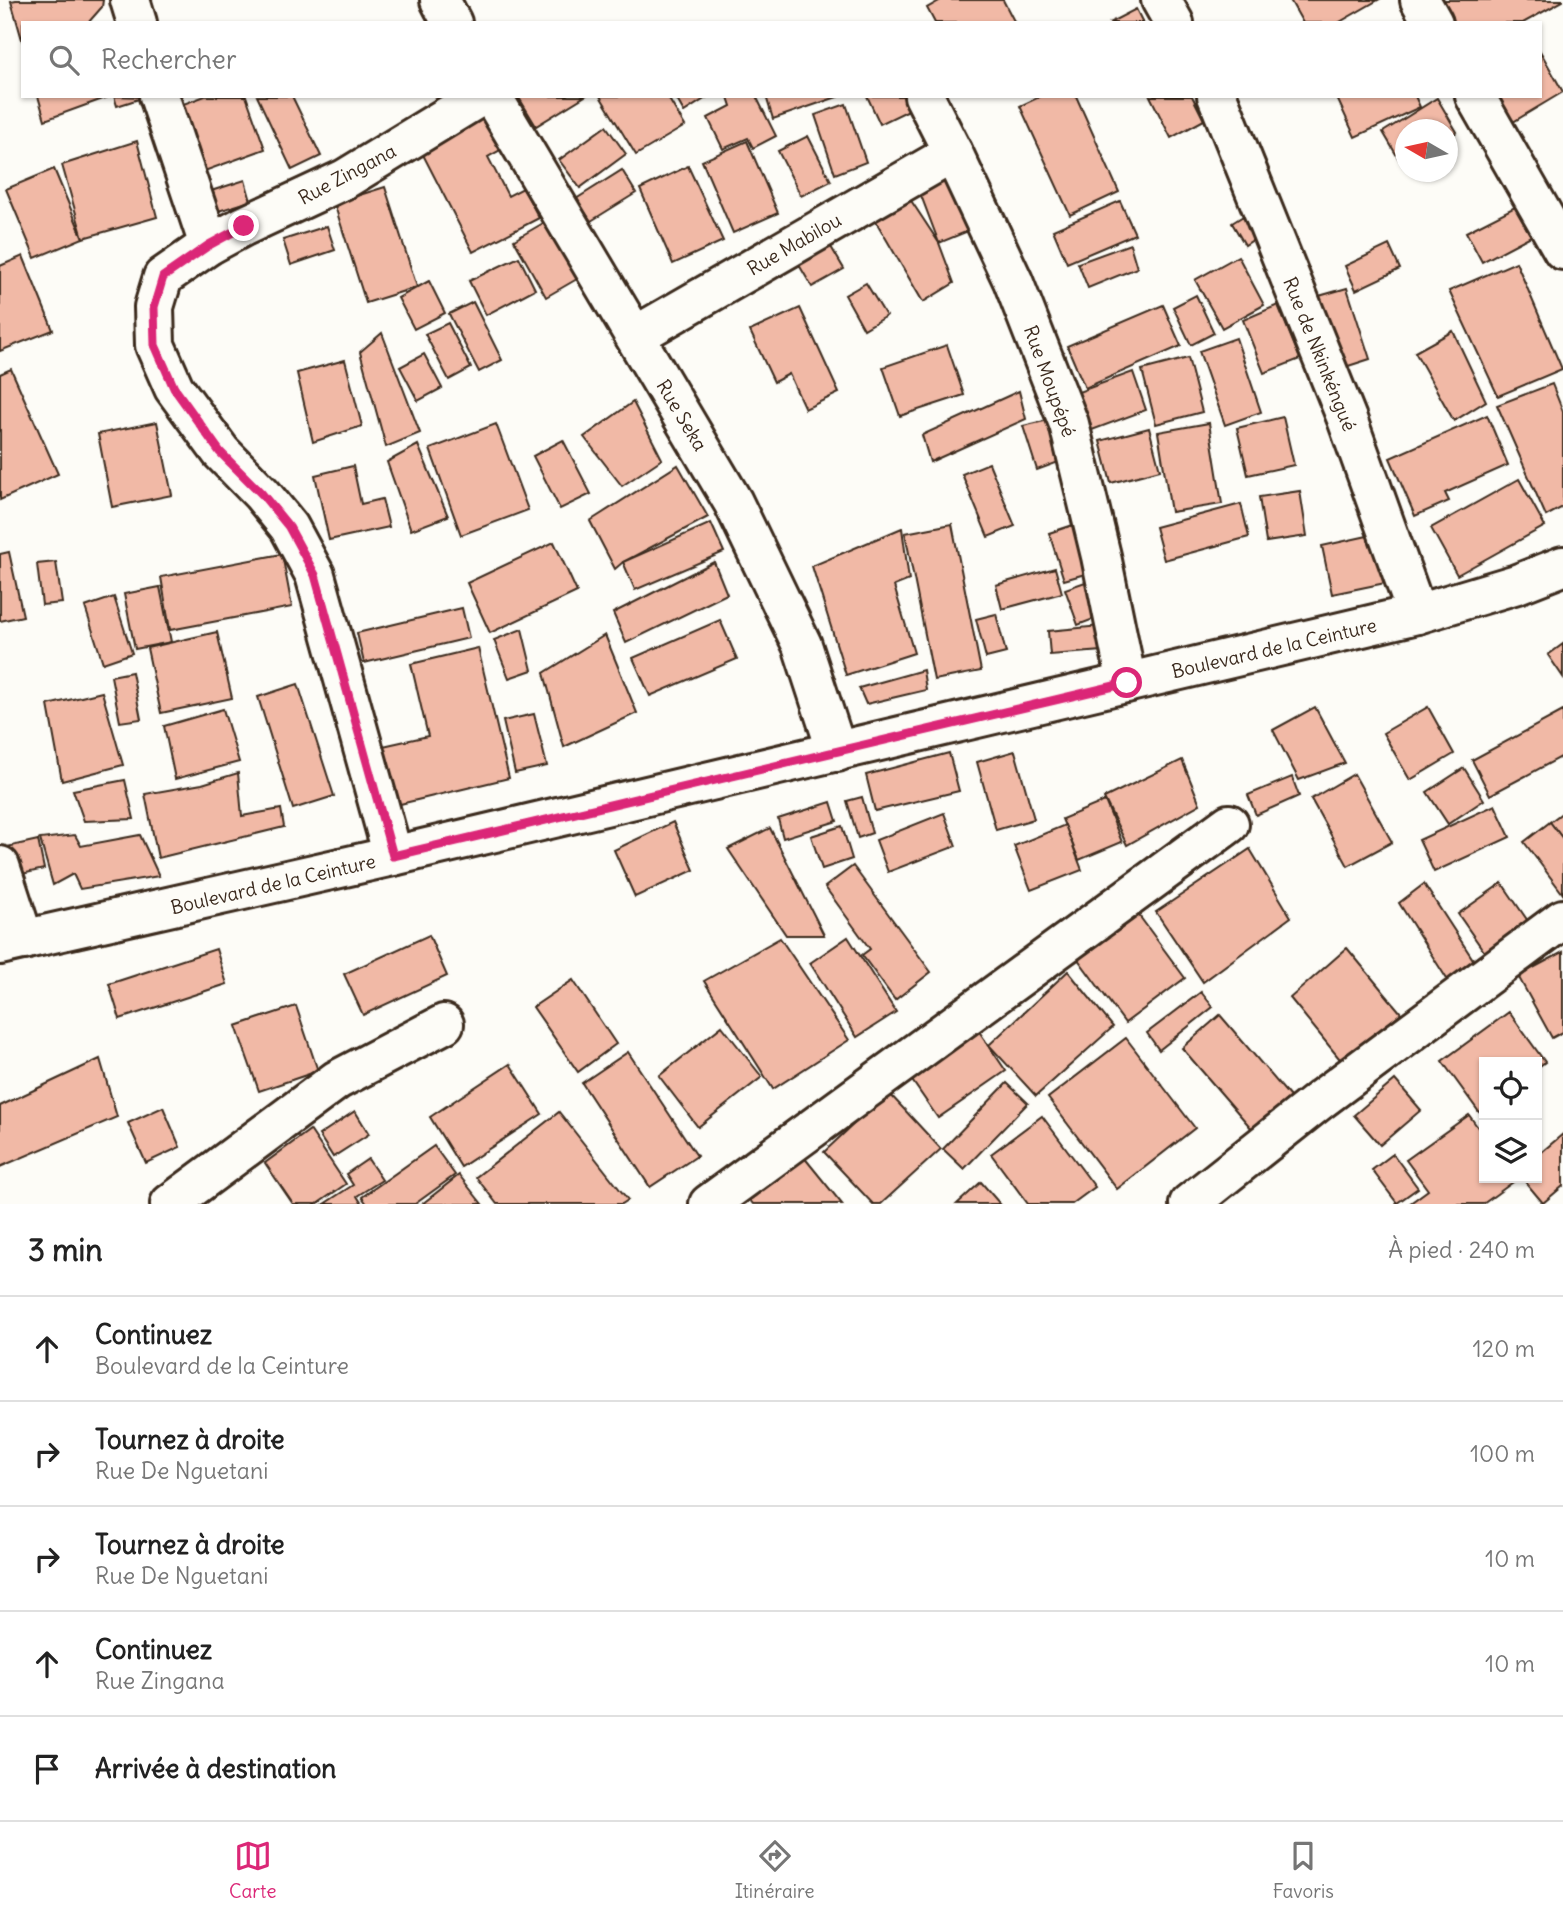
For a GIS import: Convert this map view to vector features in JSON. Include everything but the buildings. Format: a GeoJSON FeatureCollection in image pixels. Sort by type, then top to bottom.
{"type":"FeatureCollection","features":[{"type":"Feature","properties":{"kind":"street"},"geometry":{"type":"LineString","coordinates":[[131,0],[136,21]]}},
{"type":"Feature","properties":{"kind":"street"},"geometry":{"type":"LineString","coordinates":[[440,0],[451,21]]}},
{"type":"Feature","properties":{"kind":"street"},"geometry":{"type":"LineString","coordinates":[[1161,0],[1173,21]]}},
{"type":"Feature","properties":{"kind":"street"},"geometry":{"type":"LineString","coordinates":[[1420,0],[1432,21]]}},
{"type":"Feature","properties":{"kind":"street"},"geometry":{"type":"LineString","coordinates":[[160,98],[209,245]]}},
{"type":"Feature","properties":{"kind":"street","name":"Rue Zingana"},"geometry":{"type":"LineString","coordinates":[[393,856],[315,575],[289,527],[262,494],[220,452],[174,388],[155,345],[154,307],[163,277],[209,245],[345,180],[478,98]]}},
{"type":"Feature","properties":{"kind":"street","name":"Rue Seka"},"geometry":{"type":"LineString","coordinates":[[493,98],[733,502],[802,645],[836,752]]}},
{"type":"Feature","properties":{"kind":"street","name":"Rue Moupépé"},"geometry":{"type":"LineString","coordinates":[[925,98],[1013,281],[1069,424],[1101,556],[1127,683]]}},
{"type":"Feature","properties":{"kind":"street","name":"Rue de Nkinkéngué"},"geometry":{"type":"LineString","coordinates":[[1218,98],[1347,419],[1417,614]]}},
{"type":"Feature","properties":{"kind":"street"},"geometry":{"type":"LineString","coordinates":[[1476,98],[1563,250]]}},
{"type":"Feature","properties":{"kind":"street","name":"Rue Mabilou"},"geometry":{"type":"LineString","coordinates":[[635,336],[953,153]]}},
{"type":"Feature","properties":{"kind":"street","name":"Boulevard de la Ceinture"},"geometry":{"type":"LineString","coordinates":[[12,943],[393,856],[1417,614],[1517,584],[1563,566]]}},
{"type":"Feature","properties":{"kind":"street"},"geometry":{"type":"LineString","coordinates":[[709,1204],[1229,824]]}},
{"type":"Feature","properties":{"kind":"street"},"geometry":{"type":"LineString","coordinates":[[0,866],[12,943]]}},
{"type":"Feature","properties":{"kind":"street"},"geometry":{"type":"LineString","coordinates":[[1189,1204],[1320,1100],[1563,919]]}},
{"type":"Feature","properties":{"kind":"street"},"geometry":{"type":"LineString","coordinates":[[170,1204],[337,1080],[444,1024]]}},
{"type":"Feature","properties":{"kind":"route"},"geometry":{"type":"LineString","coordinates":[[244,226],[209,245],[163,277],[154,307],[155,345],[174,388],[220,452],[262,494],[289,527],[315,575],[393,856],[1127,683]]}}]}
